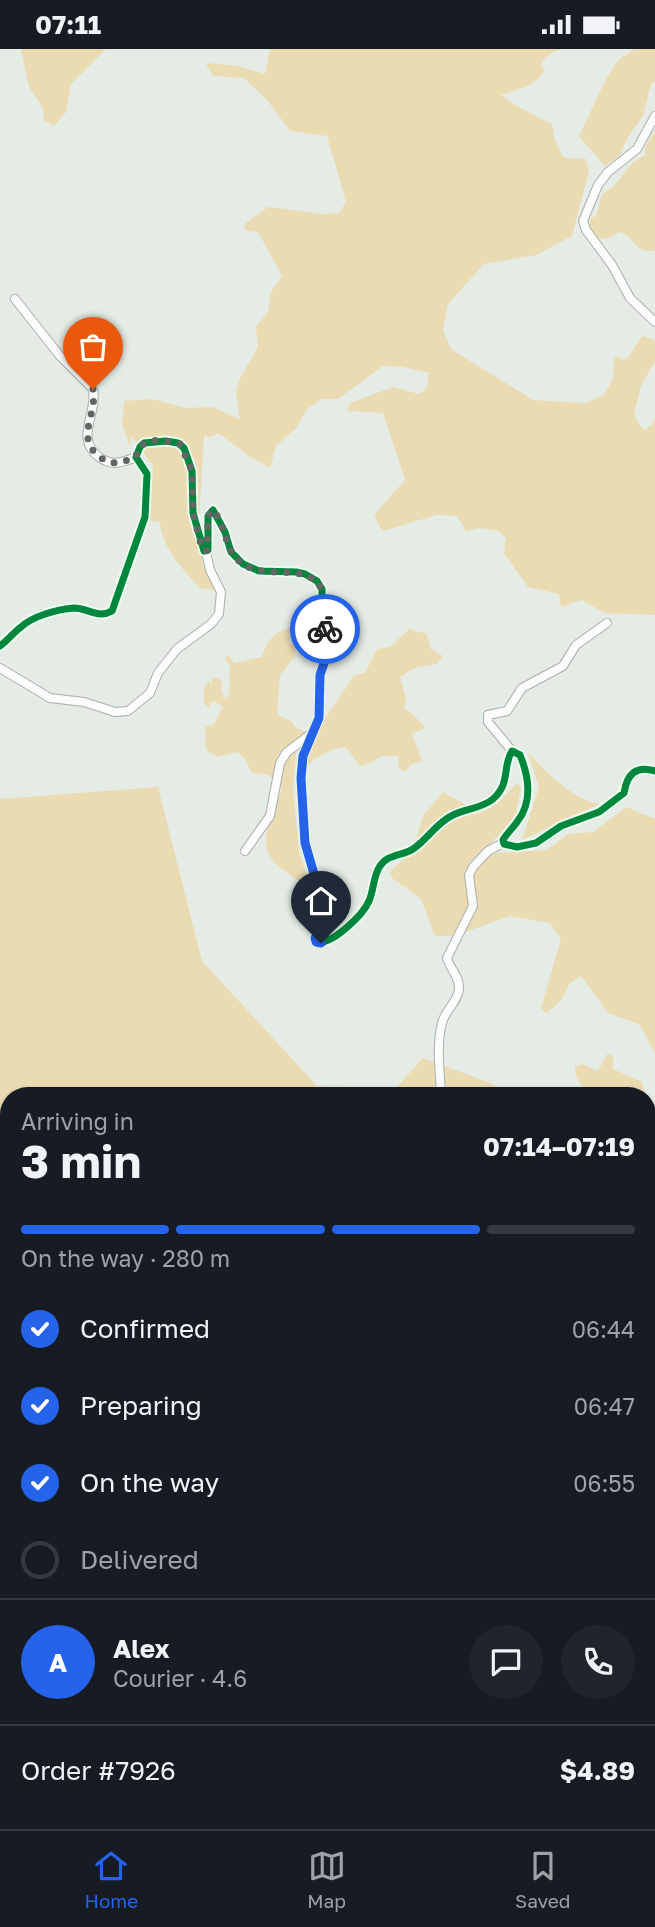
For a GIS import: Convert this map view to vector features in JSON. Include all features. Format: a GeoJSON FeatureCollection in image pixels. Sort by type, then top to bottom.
{"type":"FeatureCollection","features":[{"type":"Feature","properties":{"kind":"street"},"geometry":{"type":"LineString","coordinates":[[655,115],[638,149],[608,173],[598,185],[583,221],[586,230],[612,265],[630,298],[655,322]]}},
{"type":"Feature","properties":{"kind":"street"},"geometry":{"type":"LineString","coordinates":[[15,299],[60,356],[93,389],[86,437],[93,451],[101,459],[114,463],[136,457]]}},
{"type":"Feature","properties":{"kind":"street"},"geometry":{"type":"LineString","coordinates":[[136,457],[140,447],[150,441],[178,443],[184,448],[192,471],[194,517],[202,549],[206,552]]}},
{"type":"Feature","properties":{"kind":"street"},"geometry":{"type":"LineString","coordinates":[[0,646],[33,619],[70,608],[87,609],[93,614],[107,613],[113,609],[145,517],[147,474],[136,457]]}},
{"type":"Feature","properties":{"kind":"street"},"geometry":{"type":"LineString","coordinates":[[0,681],[4,671],[50,698],[84,702],[116,712],[128,711],[150,693],[158,673],[177,649],[211,624],[219,614],[221,592],[210,570],[206,552],[208,516],[213,510],[225,532],[231,552],[249,569],[296,572],[312,578],[320,585],[323,623],[329,649],[320,675],[320,713],[302,761],[301,799],[307,854],[328,909],[326,919],[315,938],[319,943],[331,939],[363,910],[369,900],[377,872],[386,860],[413,849],[444,820],[492,800],[505,781],[508,758],[512,751]]}},
{"type":"Feature","properties":{"kind":"street"},"geometry":{"type":"LineString","coordinates":[[503,843],[504,837],[521,817],[528,792],[527,780],[518,752],[512,751],[488,722],[488,715],[507,711],[522,688],[563,666],[576,645],[607,623]]}},
{"type":"Feature","properties":{"kind":"street"},"geometry":{"type":"LineString","coordinates":[[245,851],[270,816],[280,763],[287,752],[313,732]]}},
{"type":"Feature","properties":{"kind":"street"},"geometry":{"type":"LineString","coordinates":[[441,1087],[439,1053],[442,1023],[456,999],[459,988],[457,977],[448,962],[449,954],[473,906],[469,875],[473,867],[488,851],[503,843],[511,846],[536,843],[561,826],[591,816],[611,805],[624,793],[626,783],[637,769],[655,771]]}},
{"type":"Feature","properties":{"kind":"shaded area"},"geometry":{"type":"Polygon","coordinates":[[[21,49],[106,49],[71,84],[66,112],[54,126],[44,121],[43,108],[29,87],[21,49]]]}},
{"type":"Feature","properties":{"kind":"shaded area"},"geometry":{"type":"Polygon","coordinates":[[[270,49],[561,49],[551,53],[541,63],[544,71],[535,81],[501,95],[552,124],[555,140],[563,157],[585,158],[589,171],[572,236],[536,255],[484,264],[448,304],[443,331],[451,349],[533,400],[585,403],[604,395],[613,379],[614,359],[617,356],[623,360],[628,358],[642,336],[655,340],[655,361],[641,386],[634,414],[645,430],[652,425],[655,417],[655,615],[604,613],[582,600],[561,607],[559,594],[528,587],[504,553],[506,539],[499,531],[480,528],[466,531],[457,516],[437,515],[382,531],[374,515],[405,480],[383,413],[347,411],[350,403],[393,387],[419,394],[426,389],[429,373],[403,367],[383,366],[338,399],[322,399],[307,409],[296,428],[276,446],[270,468],[218,433],[211,437],[204,435],[198,537],[203,566],[216,590],[200,588],[169,550],[160,522],[148,520],[153,466],[131,436],[130,446],[122,424],[124,401],[153,399],[185,408],[212,407],[240,419],[236,393],[239,380],[258,347],[256,327],[268,312],[271,292],[282,276],[258,232],[244,230],[246,223],[268,207],[323,214],[339,213],[346,202],[327,136],[290,131],[267,100],[244,78],[214,76],[207,67],[207,63],[238,66],[265,74],[270,49]]]}},
{"type":"Feature","properties":{"kind":"shaded area"},"geometry":{"type":"Polygon","coordinates":[[[635,49],[655,49],[655,81],[651,84],[643,116],[619,156],[605,166],[579,136],[618,60],[635,49]]]}},
{"type":"Feature","properties":{"kind":"shaded area"},"geometry":{"type":"Polygon","coordinates":[[[655,131],[655,251],[639,248],[621,232],[605,239],[598,238],[589,228],[591,218],[596,216],[602,194],[614,186],[632,163],[645,155],[645,147],[655,131]]]}},
{"type":"Feature","properties":{"kind":"shaded area"},"geometry":{"type":"Polygon","coordinates":[[[290,628],[289,642],[296,647],[294,657],[280,675],[277,714],[292,722],[296,728],[305,731],[305,740],[296,751],[293,788],[299,853],[306,873],[306,885],[276,864],[266,845],[270,822],[282,789],[269,775],[251,772],[246,760],[238,752],[217,757],[206,750],[205,727],[214,724],[223,707],[213,700],[209,708],[204,703],[204,689],[208,681],[212,685],[212,677],[221,680],[222,693],[227,699],[230,665],[224,658],[229,655],[234,663],[262,657],[272,638],[290,628]]]}},
{"type":"Feature","properties":{"kind":"shaded area"},"geometry":{"type":"Polygon","coordinates":[[[409,629],[427,634],[430,648],[443,656],[437,664],[414,668],[400,677],[406,698],[404,709],[413,714],[425,728],[412,734],[422,761],[411,765],[405,772],[399,768],[398,756],[381,756],[360,766],[346,747],[324,754],[306,767],[313,741],[354,675],[365,673],[377,649],[390,647],[409,629]]]}},
{"type":"Feature","properties":{"kind":"shaded area"},"geometry":{"type":"Polygon","coordinates":[[[528,753],[570,791],[600,804],[522,840],[539,787],[528,753]]]}},
{"type":"Feature","properties":{"kind":"shaded area"},"geometry":{"type":"Polygon","coordinates":[[[517,783],[521,788],[514,821],[468,864],[471,874],[483,860],[497,853],[547,850],[568,834],[593,832],[626,807],[655,818],[655,1053],[639,1024],[608,1013],[581,976],[570,983],[561,1001],[546,1013],[541,1008],[561,939],[550,923],[510,916],[454,936],[435,936],[421,899],[392,878],[390,872],[413,850],[423,816],[443,792],[480,813],[497,804],[517,783]]]}},
{"type":"Feature","properties":{"kind":"shaded area"},"geometry":{"type":"Polygon","coordinates":[[[158,787],[202,961],[317,1086],[356,1087],[0,1087],[0,799],[158,787]]]}},
{"type":"Feature","properties":{"kind":"shaded area"},"geometry":{"type":"Polygon","coordinates":[[[607,1054],[613,1056],[613,1069],[642,1082],[643,1087],[585,1087],[577,1078],[575,1067],[582,1064],[598,1071],[607,1054]]]}},
{"type":"Feature","properties":{"kind":"shaded area"},"geometry":{"type":"Polygon","coordinates":[[[423,1058],[495,1087],[446,1087],[445,1078],[440,1087],[397,1087],[423,1058]]]}},
{"type":"Feature","properties":{"kind":"cycle path"},"geometry":{"type":"LineString","coordinates":[[0,646],[26,623],[46,614],[74,608],[98,614],[112,611],[145,517],[147,474],[136,457],[144,443],[178,443],[184,448],[192,471],[193,513],[204,551],[208,550],[208,516],[213,510],[225,532],[231,552],[243,564],[259,571],[305,574],[317,581],[322,589],[322,613],[329,649],[320,675],[319,718],[303,756],[301,778],[305,843],[317,884],[328,909],[326,919],[315,938],[316,942],[338,934],[366,907],[376,874],[383,862],[413,849],[447,818],[493,799],[502,787],[512,751],[520,755],[528,789],[522,814],[503,840],[504,844],[517,847],[536,843],[561,826],[599,812],[624,793],[630,776],[638,770],[655,771]]}},
{"type":"Feature","properties":{"kind":"way so far"},"geometry":{"type":"LineString","coordinates":[[93,389],[94,397],[86,437],[93,451],[101,459],[122,463],[136,457],[140,447],[147,442],[156,440],[180,444],[192,471],[193,513],[198,524],[202,549],[207,551],[208,516],[213,510],[225,532],[231,552],[249,569],[296,572],[317,581],[323,593],[321,607],[325,629]]}},
{"type":"Feature","properties":{"kind":"route"},"geometry":{"type":"LineString","coordinates":[[321,943],[316,942],[315,938],[326,919],[328,909],[307,854],[302,821],[301,778],[303,756],[320,713],[320,675],[329,649],[325,629]]}}]}
